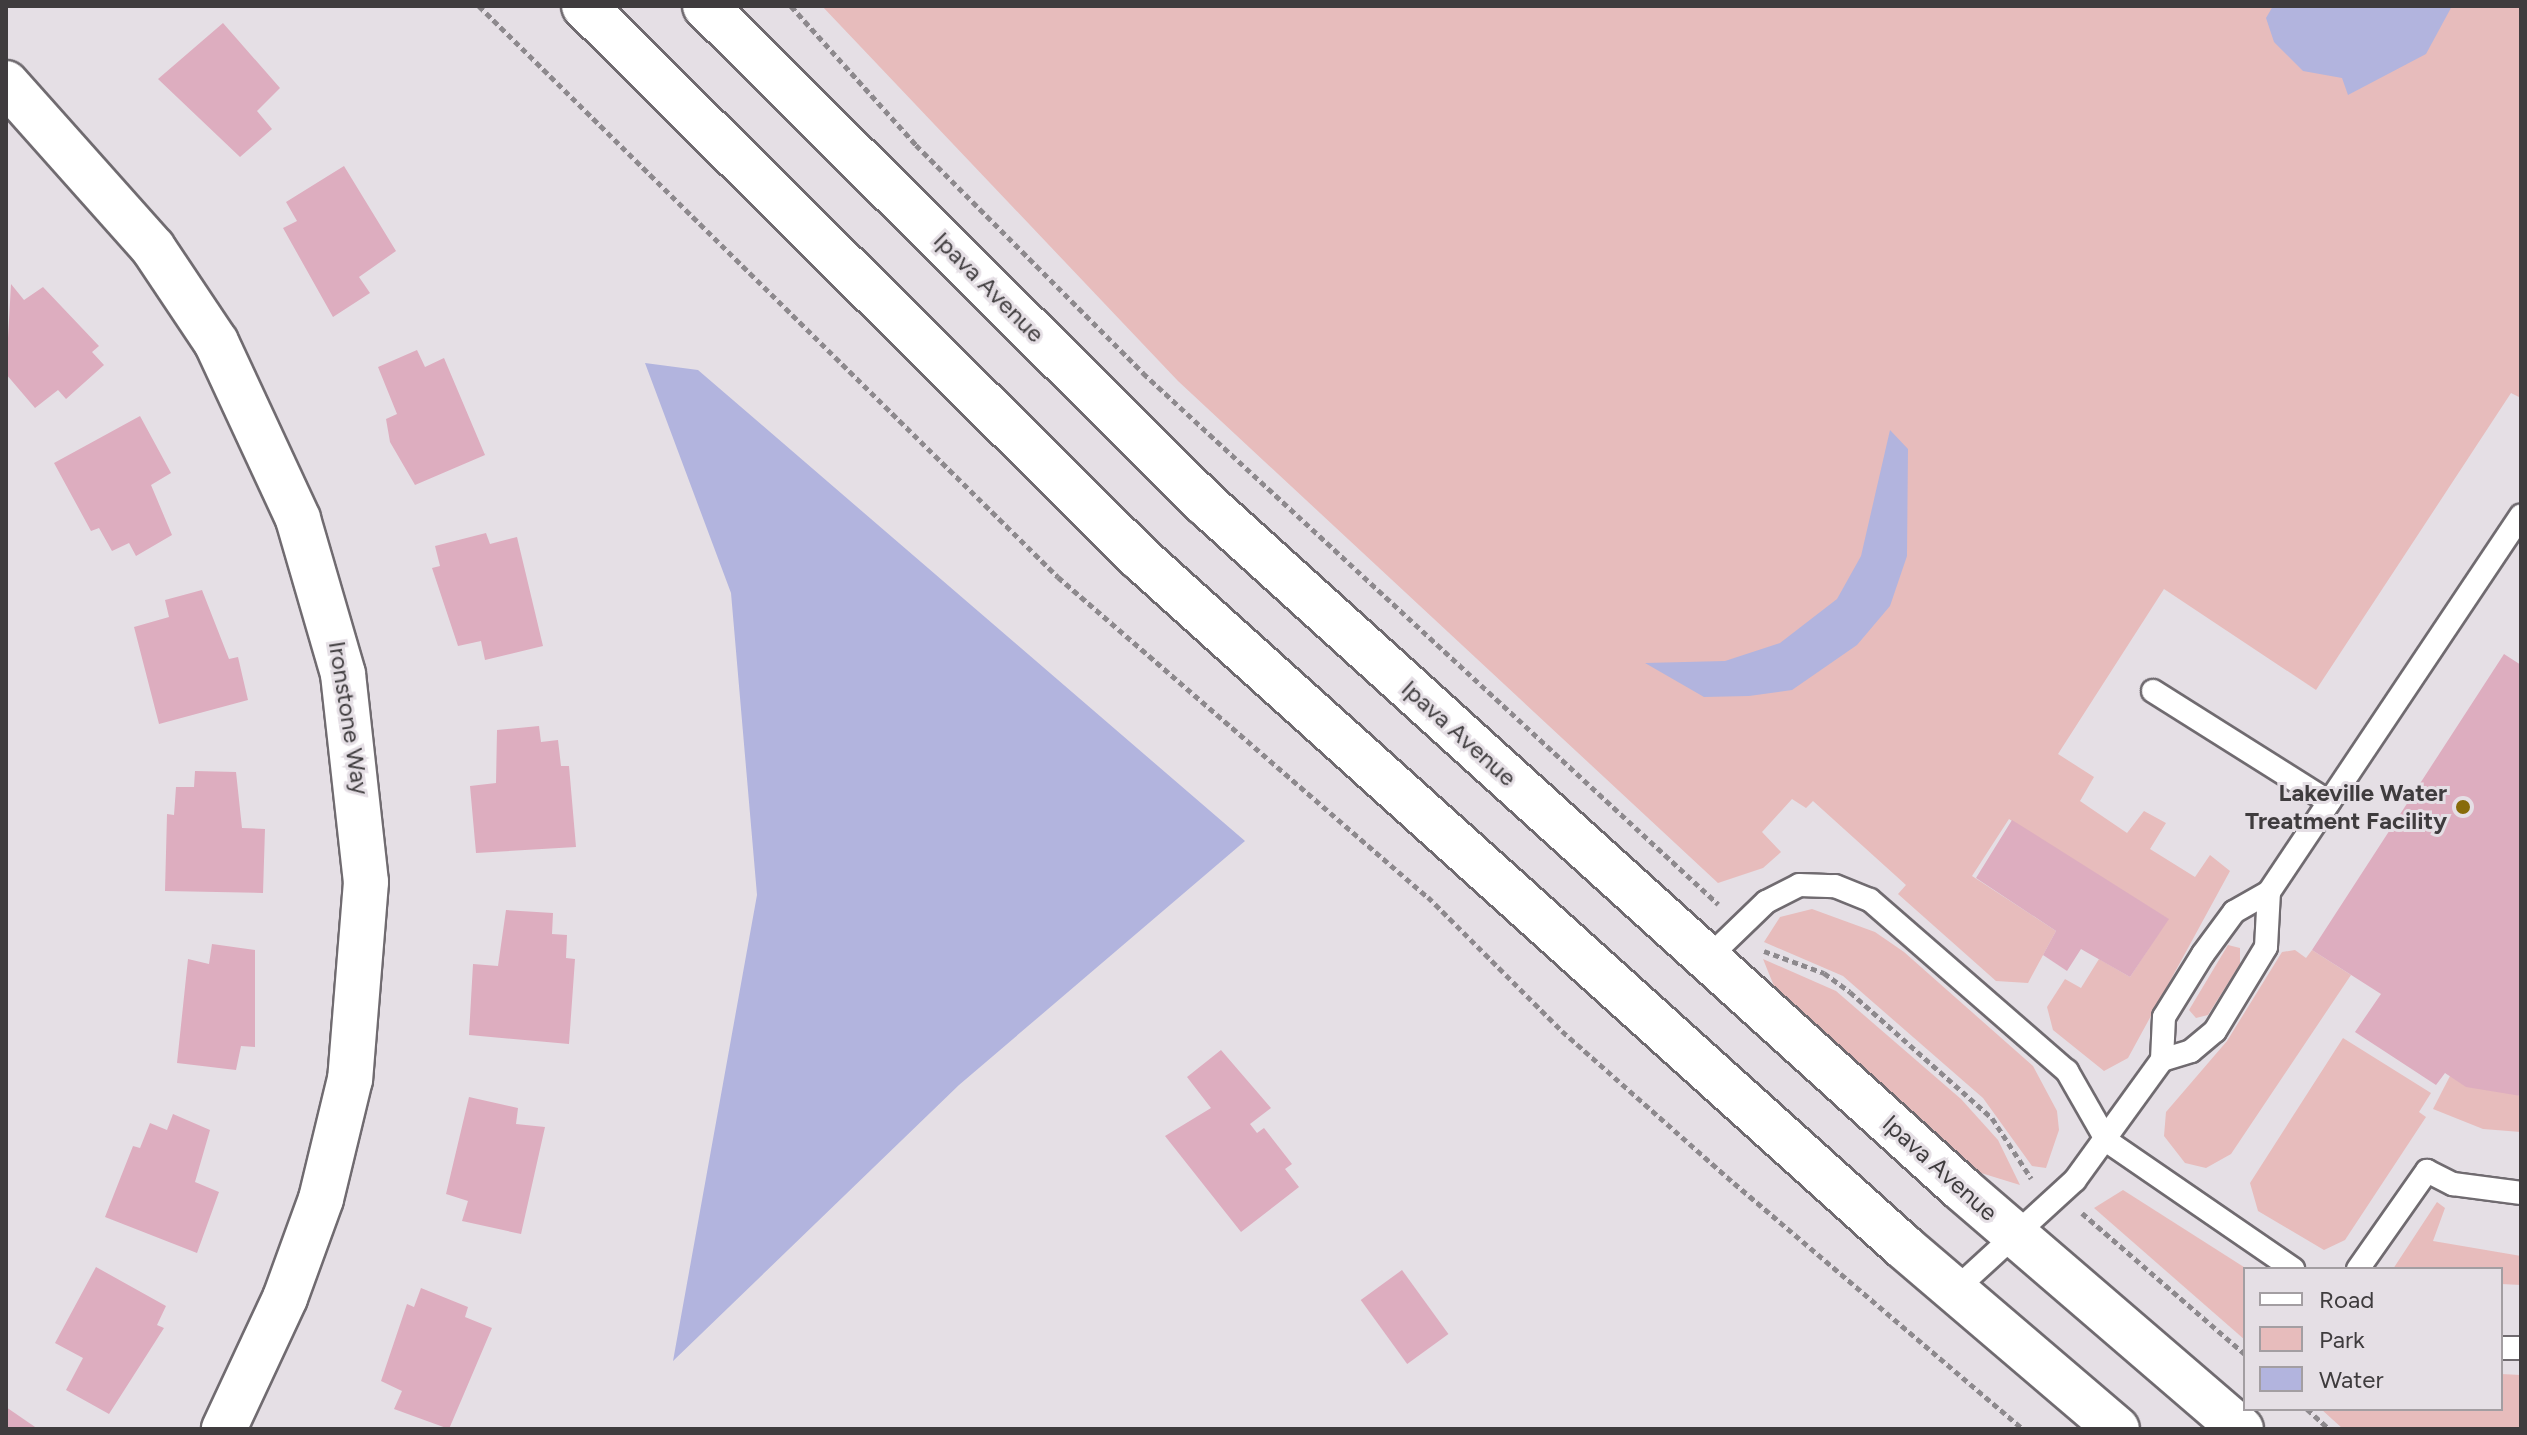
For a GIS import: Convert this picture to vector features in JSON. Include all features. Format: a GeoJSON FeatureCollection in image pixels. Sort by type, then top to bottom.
{"type":"FeatureCollection","features":[{"type":"Feature","properties":{"kind":"street"},"geometry":{"type":"LineString","coordinates":[[584,6],[1139,557],[1956,1289],[2117,1429]]}},
{"type":"Feature","properties":{"kind":"street","name":"Ipava Avenue"},"geometry":{"type":"LineString","coordinates":[[705,6],[1205,503],[2017,1236],[2241,1429]]}},
{"type":"Feature","properties":{"kind":"street","name":"Ironstone Way"},"geometry":{"type":"LineString","coordinates":[[6,83],[153,248],[242,389],[319,575],[352,729],[366,882],[350,1079],[321,1199],[285,1298],[224,1429]]}},
{"type":"Feature","properties":{"kind":"lane"},"geometry":{"type":"LineString","coordinates":[[1956,1289],[2058,1197],[2107,1141],[2162,1060],[2164,1017],[2203,954],[2234,912],[2269,892],[2521,515]]}},
{"type":"Feature","properties":{"kind":"lane"},"geometry":{"type":"LineString","coordinates":[[2153,691],[2329,802]]}},
{"type":"Feature","properties":{"kind":"lane"},"geometry":{"type":"LineString","coordinates":[[1708,958],[1741,924],[1799,885],[1835,886],[1870,900],[2067,1071],[2107,1141],[2290,1267]]}},
{"type":"Feature","properties":{"kind":"lane"},"geometry":{"type":"LineString","coordinates":[[2162,1060],[2191,1051],[2230,1009],[2266,947],[2269,892]]}},
{"type":"Feature","properties":{"kind":"lane"},"geometry":{"type":"LineString","coordinates":[[2359,1267],[2427,1171],[2467,1188],[2521,1193]]}},
{"type":"Feature","properties":{"kind":"path"},"geometry":{"type":"LineString","coordinates":[[479,6],[1058,577],[1428,897],[1688,1142],[2023,1429]]}},
{"type":"Feature","properties":{"kind":"path"},"geometry":{"type":"LineString","coordinates":[[791,6],[916,145],[1143,373],[1741,924],[1764,951],[1824,973],[1850,992],[1983,1109],[2029,1176],[2103,1227],[2243,1352]]}},
{"type":"Feature","properties":{"kind":"path"},"geometry":{"type":"LineString","coordinates":[[2309,1411],[2329,1429]]}},
{"type":"Feature","properties":{"kind":"green space"},"geometry":{"type":"Polygon","coordinates":[[[822,6],[2521,6],[2521,398],[2511,393],[2316,690],[2164,589],[2058,754],[2094,777],[2080,801],[2127,833],[2144,811],[2166,823],[2150,849],[2195,877],[2210,855],[2230,871],[2128,1058],[2104,1071],[2053,1030],[2047,1007],[2065,979],[2081,988],[2099,959],[2130,977],[2168,919],[2009,819],[1972,876],[2056,931],[2028,983],[1996,981],[1898,894],[1906,885],[1813,801],[1806,808],[1792,799],[1762,832],[1781,852],[1763,868],[1718,883],[1178,381],[822,6]]]}},
{"type":"Feature","properties":{"kind":"green space"},"geometry":{"type":"Polygon","coordinates":[[[1812,909],[1875,932],[1904,952],[2033,1066],[2057,1111],[2059,1130],[2046,1168],[2032,1166],[1983,1098],[1843,976],[1764,942],[1780,917],[1812,909]]]}},
{"type":"Feature","properties":{"kind":"green space"},"geometry":{"type":"Polygon","coordinates":[[[2228,945],[2240,948],[2240,964],[2208,1015],[2196,1018],[2189,1010],[2228,945]]]}},
{"type":"Feature","properties":{"kind":"green space"},"geometry":{"type":"Polygon","coordinates":[[[2295,950],[2306,958],[2312,950],[2351,975],[2231,1154],[2206,1168],[2185,1163],[2164,1136],[2166,1112],[2227,1041],[2282,952],[2295,950]]]}},
{"type":"Feature","properties":{"kind":"green space"},"geometry":{"type":"Polygon","coordinates":[[[1763,959],[1836,991],[1961,1099],[1998,1140],[2020,1185],[1981,1173],[1774,986],[1763,959]]]}},
{"type":"Feature","properties":{"kind":"green space"},"geometry":{"type":"Polygon","coordinates":[[[2343,1038],[2431,1093],[2419,1112],[2426,1117],[2345,1240],[2324,1250],[2258,1211],[2250,1183],[2343,1038]]]}},
{"type":"Feature","properties":{"kind":"green space"},"geometry":{"type":"Polygon","coordinates":[[[2450,1076],[2521,1096],[2521,1132],[2483,1129],[2433,1109],[2450,1076]]]}},
{"type":"Feature","properties":{"kind":"green space"},"geometry":{"type":"Polygon","coordinates":[[[2123,1190],[2244,1267],[2243,1338],[2094,1208],[2123,1190]]]}},
{"type":"Feature","properties":{"kind":"green space"},"geometry":{"type":"Polygon","coordinates":[[[2437,1202],[2445,1208],[2433,1241],[2521,1256],[2521,1285],[2503,1284],[2503,1267],[2394,1267],[2437,1202]]]}},
{"type":"Feature","properties":{"kind":"green space"},"geometry":{"type":"Polygon","coordinates":[[[2503,1374],[2521,1375],[2521,1429],[2343,1429],[2323,1411],[2503,1411],[2503,1374]]]}},
{"type":"Feature","properties":{"kind":"water"},"geometry":{"type":"Polygon","coordinates":[[[2273,6],[2452,6],[2426,54],[2348,95],[2342,78],[2303,71],[2274,42],[2266,18],[2273,6]]]}},
{"type":"Feature","properties":{"kind":"water"},"geometry":{"type":"Polygon","coordinates":[[[645,363],[698,370],[1245,841],[959,1085],[673,1361],[757,895],[731,593],[645,363]]]}},
{"type":"Feature","properties":{"kind":"water"},"geometry":{"type":"Polygon","coordinates":[[[1890,430],[1908,449],[1907,556],[1890,606],[1857,645],[1792,690],[1749,696],[1704,697],[1645,663],[1725,661],[1780,643],[1837,599],[1861,556],[1890,430]]]}},
{"type":"Feature","properties":{"kind":"building"},"geometry":{"type":"Polygon","coordinates":[[[223,23],[280,88],[257,111],[272,129],[240,157],[158,79],[223,23]]]}},
{"type":"Feature","properties":{"kind":"building"},"geometry":{"type":"Polygon","coordinates":[[[344,166],[396,251],[359,277],[370,293],[333,317],[283,228],[297,221],[286,202],[344,166]]]}},
{"type":"Feature","properties":{"kind":"building"},"geometry":{"type":"Polygon","coordinates":[[[11,284],[24,300],[43,287],[99,346],[92,352],[104,365],[66,399],[58,390],[35,408],[6,374],[11,284]]]}},
{"type":"Feature","properties":{"kind":"building"},"geometry":{"type":"Polygon","coordinates":[[[417,350],[425,367],[444,358],[485,455],[415,485],[390,442],[386,419],[397,414],[378,367],[417,350]]]}},
{"type":"Feature","properties":{"kind":"building"},"geometry":{"type":"Polygon","coordinates":[[[140,416],[171,473],[151,485],[172,535],[136,556],[129,543],[112,551],[99,528],[91,531],[54,463],[140,416]]]}},
{"type":"Feature","properties":{"kind":"building"},"geometry":{"type":"Polygon","coordinates":[[[486,533],[490,544],[517,537],[543,646],[485,660],[481,641],[458,646],[432,568],[440,566],[435,546],[486,533]]]}},
{"type":"Feature","properties":{"kind":"building"},"geometry":{"type":"Polygon","coordinates":[[[202,590],[229,659],[238,657],[248,700],[159,724],[134,627],[169,617],[165,600],[202,590]]]}},
{"type":"Feature","properties":{"kind":"building","name":"Lakeville Water Treatment Facility"},"geometry":{"type":"Polygon","coordinates":[[[2504,654],[2521,665],[2521,1096],[2466,1087],[2445,1073],[2436,1085],[2355,1032],[2381,994],[2312,950],[2504,654]]]}},
{"type":"Feature","properties":{"kind":"building"},"geometry":{"type":"Polygon","coordinates":[[[539,726],[541,742],[558,740],[561,766],[569,766],[576,847],[476,853],[470,786],[496,783],[497,730],[539,726]]]}},
{"type":"Feature","properties":{"kind":"building"},"geometry":{"type":"Polygon","coordinates":[[[195,771],[236,772],[242,828],[265,829],[263,893],[165,891],[167,814],[174,815],[176,787],[194,787],[195,771]]]}},
{"type":"Feature","properties":{"kind":"building"},"geometry":{"type":"Polygon","coordinates":[[[2012,820],[2169,919],[2130,977],[2081,949],[2067,971],[2043,955],[2056,931],[1976,878],[2012,820]]]}},
{"type":"Feature","properties":{"kind":"building"},"geometry":{"type":"Polygon","coordinates":[[[506,910],[553,913],[552,934],[567,935],[566,958],[575,959],[569,1044],[469,1035],[473,964],[498,966],[506,910]]]}},
{"type":"Feature","properties":{"kind":"building"},"geometry":{"type":"Polygon","coordinates":[[[212,944],[255,950],[255,1047],[241,1046],[236,1070],[177,1063],[188,959],[209,964],[212,944]]]}},
{"type":"Feature","properties":{"kind":"building"},"geometry":{"type":"Polygon","coordinates":[[[1221,1050],[1271,1108],[1250,1124],[1257,1133],[1264,1128],[1292,1164],[1285,1169],[1299,1187],[1241,1232],[1165,1136],[1211,1108],[1187,1077],[1221,1050]]]}},
{"type":"Feature","properties":{"kind":"building"},"geometry":{"type":"Polygon","coordinates":[[[469,1097],[518,1108],[516,1124],[545,1127],[521,1234],[462,1221],[468,1201],[446,1194],[469,1097]]]}},
{"type":"Feature","properties":{"kind":"building"},"geometry":{"type":"Polygon","coordinates":[[[173,1114],[210,1130],[195,1182],[219,1192],[197,1253],[105,1217],[133,1146],[140,1148],[150,1123],[167,1130],[173,1114]]]}},
{"type":"Feature","properties":{"kind":"building"},"geometry":{"type":"Polygon","coordinates":[[[96,1267],[166,1306],[157,1325],[164,1328],[109,1414],[66,1390],[83,1358],[55,1343],[96,1267]]]}},
{"type":"Feature","properties":{"kind":"building"},"geometry":{"type":"Polygon","coordinates":[[[1402,1270],[1448,1334],[1407,1364],[1361,1300],[1402,1270]]]}},
{"type":"Feature","properties":{"kind":"building"},"geometry":{"type":"Polygon","coordinates":[[[421,1288],[468,1307],[465,1317],[492,1328],[449,1429],[394,1409],[402,1391],[381,1381],[407,1304],[414,1307],[421,1288]]]}},
{"type":"Feature","properties":{"kind":"building"},"geometry":{"type":"Polygon","coordinates":[[[6,1407],[38,1429],[6,1429],[6,1407]]]}},
{"type":"Feature","properties":{"kind":"place","name":"Lakeville Water Treatment Facility"},"geometry":{"type":"Point","coordinates":[2463,807]}}]}
